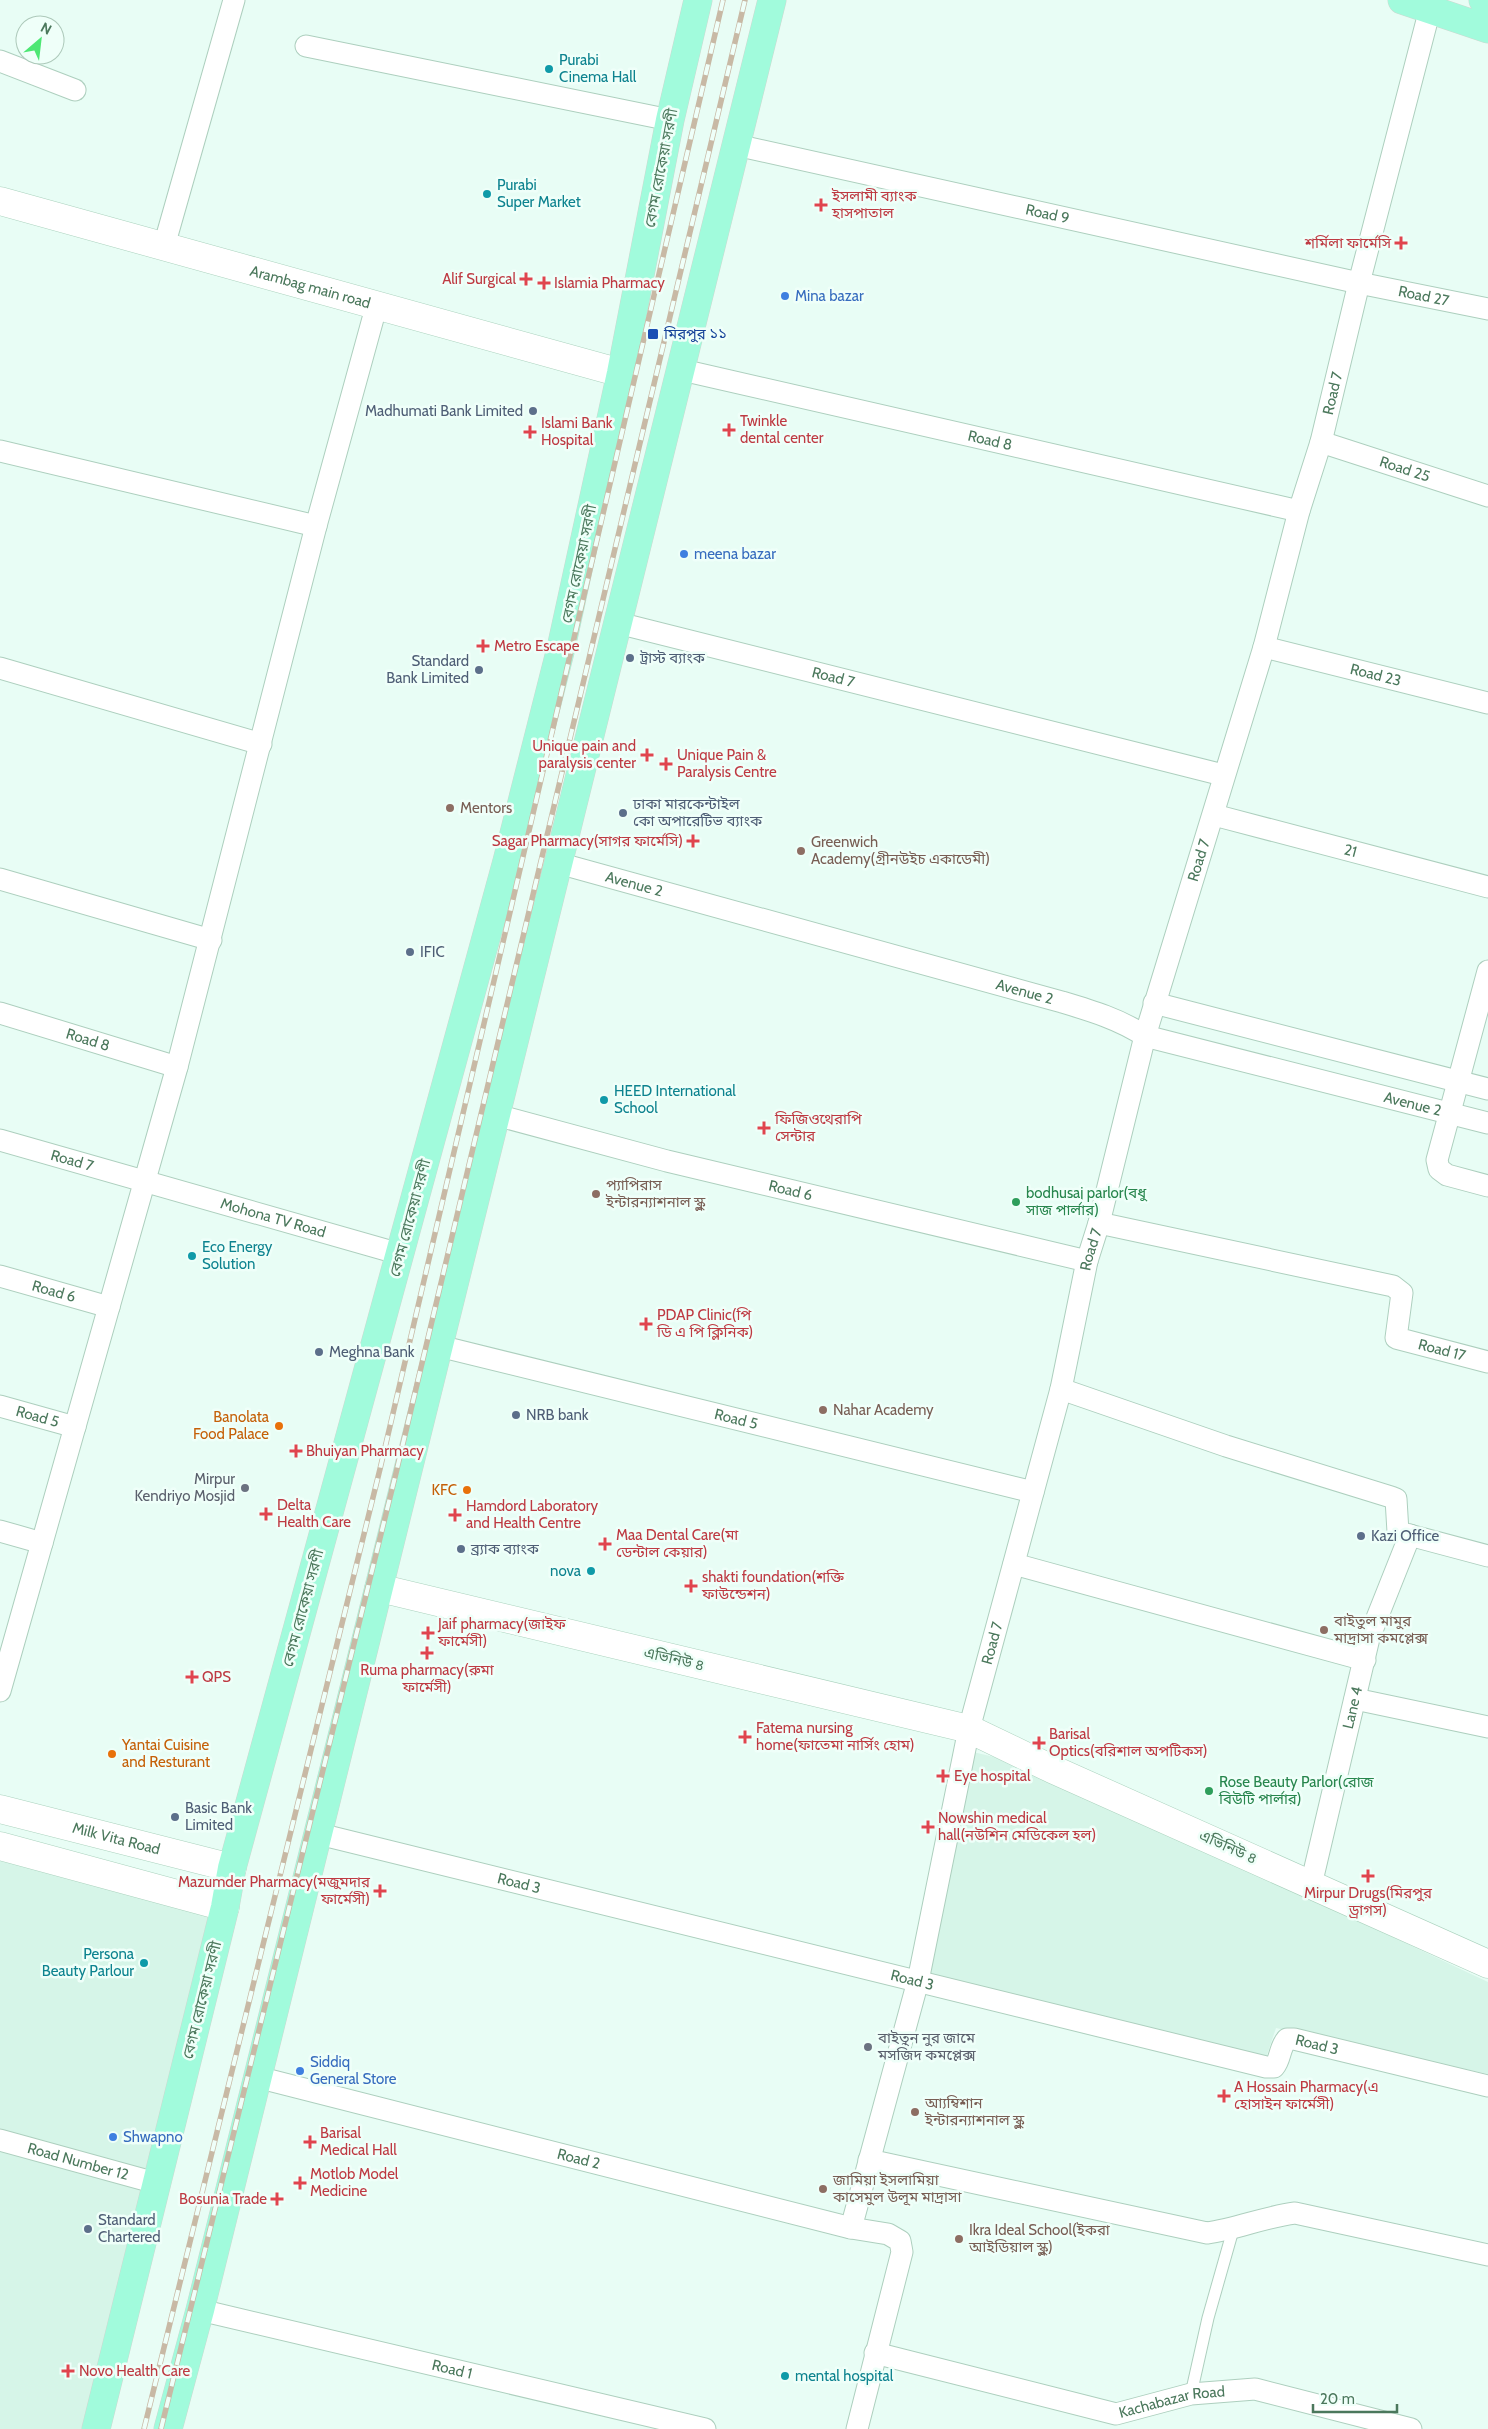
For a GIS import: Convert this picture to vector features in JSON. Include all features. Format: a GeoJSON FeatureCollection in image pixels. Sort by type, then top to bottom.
{"type":"FeatureCollection","features":[{"type":"Feature","properties":{"kind":"main road","name":"বেগম রোকেয়া সরণী"},"geometry":{"type":"LineString","coordinates":[[96,2429],[225,1907],[232,1868],[505,871],[561,648],[621,373],[670,120],[698,0]]}},
{"type":"Feature","properties":{"kind":"main road"},"geometry":{"type":"LineString","coordinates":[[168,2429],[200,2310],[319,1834],[772,0]]}},
{"type":"Feature","properties":{"kind":"main road"},"geometry":{"type":"LineString","coordinates":[[1402,0],[1488,29]]}},
{"type":"Feature","properties":{"kind":"main road"},"geometry":{"type":"LineString","coordinates":[[1483,0],[1488,2]]}},
{"type":"Feature","properties":{"kind":"street"},"geometry":{"type":"LineString","coordinates":[[164,246],[234,0]]}},
{"type":"Feature","properties":{"kind":"street","name":"Road 7"},"geometry":{"type":"LineString","coordinates":[[968,1729],[1061,1389],[1087,1261],[1099,1223],[1145,1036],[1214,814],[1223,775],[1264,647],[1299,511],[1321,442],[1358,283],[1430,9]]}},
{"type":"Feature","properties":{"kind":"street"},"geometry":{"type":"LineString","coordinates":[[306,46],[670,120]]}},
{"type":"Feature","properties":{"kind":"street"},"geometry":{"type":"LineString","coordinates":[[0,61],[75,90]]}},
{"type":"Feature","properties":{"kind":"street","name":"Road 9"},"geometry":{"type":"LineString","coordinates":[[736,145],[1358,283]]}},
{"type":"Feature","properties":{"kind":"street","name":"Arambag main road"},"geometry":{"type":"LineString","coordinates":[[0,200],[621,373]]}},
{"type":"Feature","properties":{"kind":"street","name":"Road 27"},"geometry":{"type":"LineString","coordinates":[[1358,283],[1488,309]]}},
{"type":"Feature","properties":{"kind":"street"},"geometry":{"type":"LineString","coordinates":[[0,1691],[4,1664],[42,1543],[177,1066],[316,526],[377,304]]}},
{"type":"Feature","properties":{"kind":"street","name":"Road 8"},"geometry":{"type":"LineString","coordinates":[[682,370],[1299,511]]}},
{"type":"Feature","properties":{"kind":"street","name":"Road 25"},"geometry":{"type":"LineString","coordinates":[[1321,442],[1488,496]]}},
{"type":"Feature","properties":{"kind":"street"},"geometry":{"type":"LineString","coordinates":[[0,451],[316,526]]}},
{"type":"Feature","properties":{"kind":"street","name":"Road 7"},"geometry":{"type":"LineString","coordinates":[[618,623],[1223,775]]}},
{"type":"Feature","properties":{"kind":"street","name":"Road 23"},"geometry":{"type":"LineString","coordinates":[[1264,647],[1488,703]]}},
{"type":"Feature","properties":{"kind":"street"},"geometry":{"type":"LineString","coordinates":[[0,668],[261,744]]}},
{"type":"Feature","properties":{"kind":"street","name":"21"},"geometry":{"type":"LineString","coordinates":[[1214,814],[1488,887]]}},
{"type":"Feature","properties":{"kind":"street","name":"Avenue 2"},"geometry":{"type":"LineString","coordinates":[[558,863],[1103,1014],[1128,1025],[1145,1036],[1488,1123]]}},
{"type":"Feature","properties":{"kind":"street"},"geometry":{"type":"LineString","coordinates":[[0,880],[210,940]]}},
{"type":"Feature","properties":{"kind":"street"},"geometry":{"type":"LineString","coordinates":[[1488,971],[1437,1160],[1439,1169],[1447,1175],[1488,1186]]}},
{"type":"Feature","properties":{"kind":"street"},"geometry":{"type":"LineString","coordinates":[[1154,1003],[1488,1089]]}},
{"type":"Feature","properties":{"kind":"street","name":"Road 8"},"geometry":{"type":"LineString","coordinates":[[0,1014],[177,1066]]}},
{"type":"Feature","properties":{"kind":"street","name":"Road 6"},"geometry":{"type":"LineString","coordinates":[[496,1115],[686,1166],[1087,1261]]}},
{"type":"Feature","properties":{"kind":"street","name":"Road 7"},"geometry":{"type":"LineString","coordinates":[[0,1140],[144,1182]]}},
{"type":"Feature","properties":{"kind":"street","name":"Mohona TV Road"},"geometry":{"type":"LineString","coordinates":[[144,1182],[400,1254]]}},
{"type":"Feature","properties":{"kind":"street","name":"Road 17"},"geometry":{"type":"LineString","coordinates":[[1099,1223],[1393,1286],[1402,1292],[1396,1338],[1488,1362]]}},
{"type":"Feature","properties":{"kind":"street","name":"Road 6"},"geometry":{"type":"LineString","coordinates":[[0,1276],[109,1307]]}},
{"type":"Feature","properties":{"kind":"street","name":"Road 5"},"geometry":{"type":"LineString","coordinates":[[439,1346],[1033,1492]]}},
{"type":"Feature","properties":{"kind":"street"},"geometry":{"type":"LineString","coordinates":[[1061,1389],[1226,1446],[1391,1497],[1396,1499],[1398,1504],[1396,1529],[1398,1532],[1488,1556]]}},
{"type":"Feature","properties":{"kind":"street","name":"Road 5"},"geometry":{"type":"LineString","coordinates":[[0,1406],[74,1427]]}},
{"type":"Feature","properties":{"kind":"street"},"geometry":{"type":"LineString","coordinates":[[0,1531],[42,1543]]}},
{"type":"Feature","properties":{"kind":"street","name":"Lane 4"},"geometry":{"type":"LineString","coordinates":[[1311,1885],[1370,1638],[1410,1535]]}},
{"type":"Feature","properties":{"kind":"street"},"geometry":{"type":"LineString","coordinates":[[1014,1564],[1364,1660]]}},
{"type":"Feature","properties":{"kind":"street","name":"এভিনিউ ৪"},"geometry":{"type":"LineString","coordinates":[[379,1588],[968,1729],[1052,1769],[1488,1964]]}},
{"type":"Feature","properties":{"kind":"street"},"geometry":{"type":"LineString","coordinates":[[1355,1699],[1488,1727]]}},
{"type":"Feature","properties":{"kind":"street"},"geometry":{"type":"LineString","coordinates":[[851,2228],[918,1981],[968,1729]]}},
{"type":"Feature","properties":{"kind":"street","name":"Milk Vita Road"},"geometry":{"type":"LineString","coordinates":[[0,1809],[232,1868]]}},
{"type":"Feature","properties":{"kind":"street","name":"Road 3"},"geometry":{"type":"LineString","coordinates":[[319,1834],[1266,2067],[1274,2067],[1278,2063],[1281,2045],[1286,2039],[1294,2039],[1488,2086]]}},
{"type":"Feature","properties":{"kind":"street"},"geometry":{"type":"LineString","coordinates":[[0,1846],[225,1907]]}},
{"type":"Feature","properties":{"kind":"street","name":"Road 2"},"geometry":{"type":"LineString","coordinates":[[257,2077],[851,2228],[888,2234],[900,2241],[902,2252],[876,2354]]}},
{"type":"Feature","properties":{"kind":"street","name":"Road Number 12"},"geometry":{"type":"LineString","coordinates":[[0,2140],[156,2183]]}},
{"type":"Feature","properties":{"kind":"street"},"geometry":{"type":"LineString","coordinates":[[869,2160],[1207,2233],[1233,2230],[1277,2215],[1295,2213],[1488,2255]]}},
{"type":"Feature","properties":{"kind":"street","name":"Road 1"},"geometry":{"type":"LineString","coordinates":[[200,2310],[704,2429]]}},
{"type":"Feature","properties":{"kind":"street"},"geometry":{"type":"LineString","coordinates":[[857,2429],[876,2354]]}},
{"type":"Feature","properties":{"kind":"street","name":"Kachabazar Road"},"geometry":{"type":"LineString","coordinates":[[876,2354],[1116,2414],[1191,2394],[1256,2390],[1411,2429]]}},
{"type":"Feature","properties":{"kind":"lane"},"geometry":{"type":"LineString","coordinates":[[1191,2394],[1208,2318],[1233,2230]]}},
{"type":"Feature","properties":{"kind":"shaded area"},"geometry":{"type":"Polygon","coordinates":[[[973,1752],[1020,1763],[1107,1802],[1488,1982],[1488,2074],[1276,2028],[1266,2058],[913,1975],[973,1752]]]}},
{"type":"Feature","properties":{"kind":"shaded area"},"geometry":{"type":"Polygon","coordinates":[[[0,1846],[225,1907],[95,2429],[0,2429],[0,1846]]]}},
{"type":"Feature","properties":{"kind":"railway"},"geometry":{"type":"LineString","coordinates":[[144,2429],[380,1469],[723,0]]}},
{"type":"Feature","properties":{"kind":"railway"},"geometry":{"type":"LineString","coordinates":[[161,2429],[396,1473],[745,0]]}},
{"type":"Feature","properties":{"kind":"place","name":"Purabi Cinema Hall"},"geometry":{"type":"Point","coordinates":[549,69]}},
{"type":"Feature","properties":{"kind":"place","name":"Purabi Super Market"},"geometry":{"type":"Point","coordinates":[487,194]}},
{"type":"Feature","properties":{"kind":"place","name":"ইসলামী ব্যাংক হাসপাতাল"},"geometry":{"type":"Point","coordinates":[821,205]}},
{"type":"Feature","properties":{"kind":"place","name":"শর্মিলা ফার্মেসি"},"geometry":{"type":"Point","coordinates":[1401,243]}},
{"type":"Feature","properties":{"kind":"place","name":"Alif Surgical"},"geometry":{"type":"Point","coordinates":[526,279]}},
{"type":"Feature","properties":{"kind":"place","name":"Islamia Pharmacy"},"geometry":{"type":"Point","coordinates":[544,283]}},
{"type":"Feature","properties":{"kind":"place","name":"Mina bazar"},"geometry":{"type":"Point","coordinates":[785,296]}},
{"type":"Feature","properties":{"kind":"place","name":"মিরপুর ১১"},"geometry":{"type":"Point","coordinates":[653,334]}},
{"type":"Feature","properties":{"kind":"place","name":"Madhumati Bank Limited"},"geometry":{"type":"Point","coordinates":[533,411]}},
{"type":"Feature","properties":{"kind":"place","name":"Twinkle dental center"},"geometry":{"type":"Point","coordinates":[729,430]}},
{"type":"Feature","properties":{"kind":"place","name":"Islami Bank Hospital"},"geometry":{"type":"Point","coordinates":[530,432]}},
{"type":"Feature","properties":{"kind":"place","name":"meena bazar"},"geometry":{"type":"Point","coordinates":[684,554]}},
{"type":"Feature","properties":{"kind":"place","name":"Metro Escape"},"geometry":{"type":"Point","coordinates":[483,646]}},
{"type":"Feature","properties":{"kind":"place","name":"ট্রাস্ট ব্যাংক"},"geometry":{"type":"Point","coordinates":[630,658]}},
{"type":"Feature","properties":{"kind":"place","name":"Standard Bank Limited"},"geometry":{"type":"Point","coordinates":[479,670]}},
{"type":"Feature","properties":{"kind":"place","name":"Unique pain and paralysis center"},"geometry":{"type":"Point","coordinates":[647,755]}},
{"type":"Feature","properties":{"kind":"place","name":"Unique Pain & Paralysis Centre"},"geometry":{"type":"Point","coordinates":[666,764]}},
{"type":"Feature","properties":{"kind":"place","name":"Mentors"},"geometry":{"type":"Point","coordinates":[450,808]}},
{"type":"Feature","properties":{"kind":"place","name":"ঢাকা মারকেন্টাইল কো অপারেটিভ ব্যাংক"},"geometry":{"type":"Point","coordinates":[623,813]}},
{"type":"Feature","properties":{"kind":"place","name":"Sagar Pharmacy(সাগর ফার্মেসি)"},"geometry":{"type":"Point","coordinates":[693,841]}},
{"type":"Feature","properties":{"kind":"place","name":"Greenwich Academy(গ্রীনউইচ একাডেমী)"},"geometry":{"type":"Point","coordinates":[801,851]}},
{"type":"Feature","properties":{"kind":"place","name":"IFIC"},"geometry":{"type":"Point","coordinates":[410,952]}},
{"type":"Feature","properties":{"kind":"place","name":"HEED International School"},"geometry":{"type":"Point","coordinates":[604,1100]}},
{"type":"Feature","properties":{"kind":"place","name":"ফিজিওথেরাপি সেন্টার"},"geometry":{"type":"Point","coordinates":[764,1128]}},
{"type":"Feature","properties":{"kind":"place","name":"প্যাপিরাস ইন্টারন্যাশনাল স্কুল"},"geometry":{"type":"Point","coordinates":[596,1194]}},
{"type":"Feature","properties":{"kind":"place","name":"bodhusaj parlor(বধু সাজ পার্লার)"},"geometry":{"type":"Point","coordinates":[1016,1202]}},
{"type":"Feature","properties":{"kind":"place","name":"Eco Energy Solution"},"geometry":{"type":"Point","coordinates":[192,1256]}},
{"type":"Feature","properties":{"kind":"place","name":"PDAP Clinic(পি ডি এ পি ক্লিনিক)"},"geometry":{"type":"Point","coordinates":[646,1324]}},
{"type":"Feature","properties":{"kind":"place","name":"Meghna Bank"},"geometry":{"type":"Point","coordinates":[319,1352]}},
{"type":"Feature","properties":{"kind":"place","name":"Nahar Academy"},"geometry":{"type":"Point","coordinates":[823,1410]}},
{"type":"Feature","properties":{"kind":"place","name":"NRB bank"},"geometry":{"type":"Point","coordinates":[516,1415]}},
{"type":"Feature","properties":{"kind":"place","name":"Banolata Food Palace"},"geometry":{"type":"Point","coordinates":[279,1426]}},
{"type":"Feature","properties":{"kind":"place","name":"Bhuiyan Pharmacy"},"geometry":{"type":"Point","coordinates":[296,1451]}},
{"type":"Feature","properties":{"kind":"place","name":"Mirpur Kendriyo Mosjid"},"geometry":{"type":"Point","coordinates":[245,1488]}},
{"type":"Feature","properties":{"kind":"place","name":"KFC"},"geometry":{"type":"Point","coordinates":[467,1490]}},
{"type":"Feature","properties":{"kind":"place","name":"Delta Health Care"},"geometry":{"type":"Point","coordinates":[266,1514]}},
{"type":"Feature","properties":{"kind":"place","name":"Hamdord Laboratory and Health Centre"},"geometry":{"type":"Point","coordinates":[455,1515]}},
{"type":"Feature","properties":{"kind":"place","name":"Kazi Office"},"geometry":{"type":"Point","coordinates":[1361,1536]}},
{"type":"Feature","properties":{"kind":"place","name":"Maa Dental Care(মা ডেন্টাল কেয়ার)"},"geometry":{"type":"Point","coordinates":[605,1544]}},
{"type":"Feature","properties":{"kind":"place","name":"ব্র্যাক ব্যাংক"},"geometry":{"type":"Point","coordinates":[461,1549]}},
{"type":"Feature","properties":{"kind":"place","name":"nova"},"geometry":{"type":"Point","coordinates":[591,1571]}},
{"type":"Feature","properties":{"kind":"place","name":"shakti foundation(শক্তি ফাউন্ডেশন)"},"geometry":{"type":"Point","coordinates":[691,1586]}},
{"type":"Feature","properties":{"kind":"place","name":"বাইতুল মামুর মাদ্রাসা কমপ্লেক্স"},"geometry":{"type":"Point","coordinates":[1324,1630]}},
{"type":"Feature","properties":{"kind":"place","name":"Jaif pharmacy(জাইফ ফার্মেসী)"},"geometry":{"type":"Point","coordinates":[428,1633]}},
{"type":"Feature","properties":{"kind":"place","name":"Ruma pharmacy(রুমা ফার্মেসী)"},"geometry":{"type":"Point","coordinates":[427,1653]}},
{"type":"Feature","properties":{"kind":"place","name":"QPS"},"geometry":{"type":"Point","coordinates":[192,1677]}},
{"type":"Feature","properties":{"kind":"place","name":"Fatema nursing home(ফাতেমা নার্সিং হোম)"},"geometry":{"type":"Point","coordinates":[745,1737]}},
{"type":"Feature","properties":{"kind":"place","name":"Barisal Optics(বরিশাল অপটিকস)"},"geometry":{"type":"Point","coordinates":[1039,1743]}},
{"type":"Feature","properties":{"kind":"place","name":"Yantai Cuisine and Resturant"},"geometry":{"type":"Point","coordinates":[112,1754]}},
{"type":"Feature","properties":{"kind":"place","name":"Eye hospital"},"geometry":{"type":"Point","coordinates":[943,1776]}},
{"type":"Feature","properties":{"kind":"place","name":"Rose Beauty Parlor(রোজ বিউটি পার্লার)"},"geometry":{"type":"Point","coordinates":[1209,1791]}},
{"type":"Feature","properties":{"kind":"place","name":"Basic Bank Limited"},"geometry":{"type":"Point","coordinates":[175,1817]}},
{"type":"Feature","properties":{"kind":"place","name":"Nowshin medical hall(নউশিন মেডিকেল হল)"},"geometry":{"type":"Point","coordinates":[928,1827]}},
{"type":"Feature","properties":{"kind":"place","name":"Mirpur Drugs(মিরপুর ড্রাগস)"},"geometry":{"type":"Point","coordinates":[1368,1876]}},
{"type":"Feature","properties":{"kind":"place","name":"Mazumder Pharmacy(মজুমদার ফার্মেসী)"},"geometry":{"type":"Point","coordinates":[380,1891]}},
{"type":"Feature","properties":{"kind":"place","name":"Persona Beauty Parlour"},"geometry":{"type":"Point","coordinates":[144,1963]}},
{"type":"Feature","properties":{"kind":"place","name":"বাইতুন নুর জামে মসজিদ কমপ্লেক্স"},"geometry":{"type":"Point","coordinates":[868,2047]}},
{"type":"Feature","properties":{"kind":"place","name":"Siddiq General Store"},"geometry":{"type":"Point","coordinates":[300,2071]}},
{"type":"Feature","properties":{"kind":"place","name":"A Hossain Pharmacy(এ হোসাইন ফার্মেসী)"},"geometry":{"type":"Point","coordinates":[1224,2096]}},
{"type":"Feature","properties":{"kind":"place","name":"আ্যম্বিশান ইন্টারন্যাশনাল স্কুল"},"geometry":{"type":"Point","coordinates":[915,2112]}},
{"type":"Feature","properties":{"kind":"place","name":"Shwapno"},"geometry":{"type":"Point","coordinates":[113,2137]}},
{"type":"Feature","properties":{"kind":"place","name":"Barisal Medical Hall"},"geometry":{"type":"Point","coordinates":[310,2142]}},
{"type":"Feature","properties":{"kind":"place","name":"Motlob Model Medicine"},"geometry":{"type":"Point","coordinates":[300,2183]}},
{"type":"Feature","properties":{"kind":"place","name":"জামিয়া ইসলামিয়া কাসেমুল উলূম মাদ্রাসা"},"geometry":{"type":"Point","coordinates":[823,2189]}},
{"type":"Feature","properties":{"kind":"place","name":"Bosunia Trade"},"geometry":{"type":"Point","coordinates":[277,2199]}},
{"type":"Feature","properties":{"kind":"place","name":"Standard Chartered"},"geometry":{"type":"Point","coordinates":[88,2229]}},
{"type":"Feature","properties":{"kind":"place","name":"Ikra Ideal School(ইকরা আইডিয়াল স্কুল)"},"geometry":{"type":"Point","coordinates":[959,2239]}},
{"type":"Feature","properties":{"kind":"place","name":"Novo Health Care"},"geometry":{"type":"Point","coordinates":[68,2371]}},
{"type":"Feature","properties":{"kind":"place","name":"mental hospital"},"geometry":{"type":"Point","coordinates":[785,2376]}}]}
